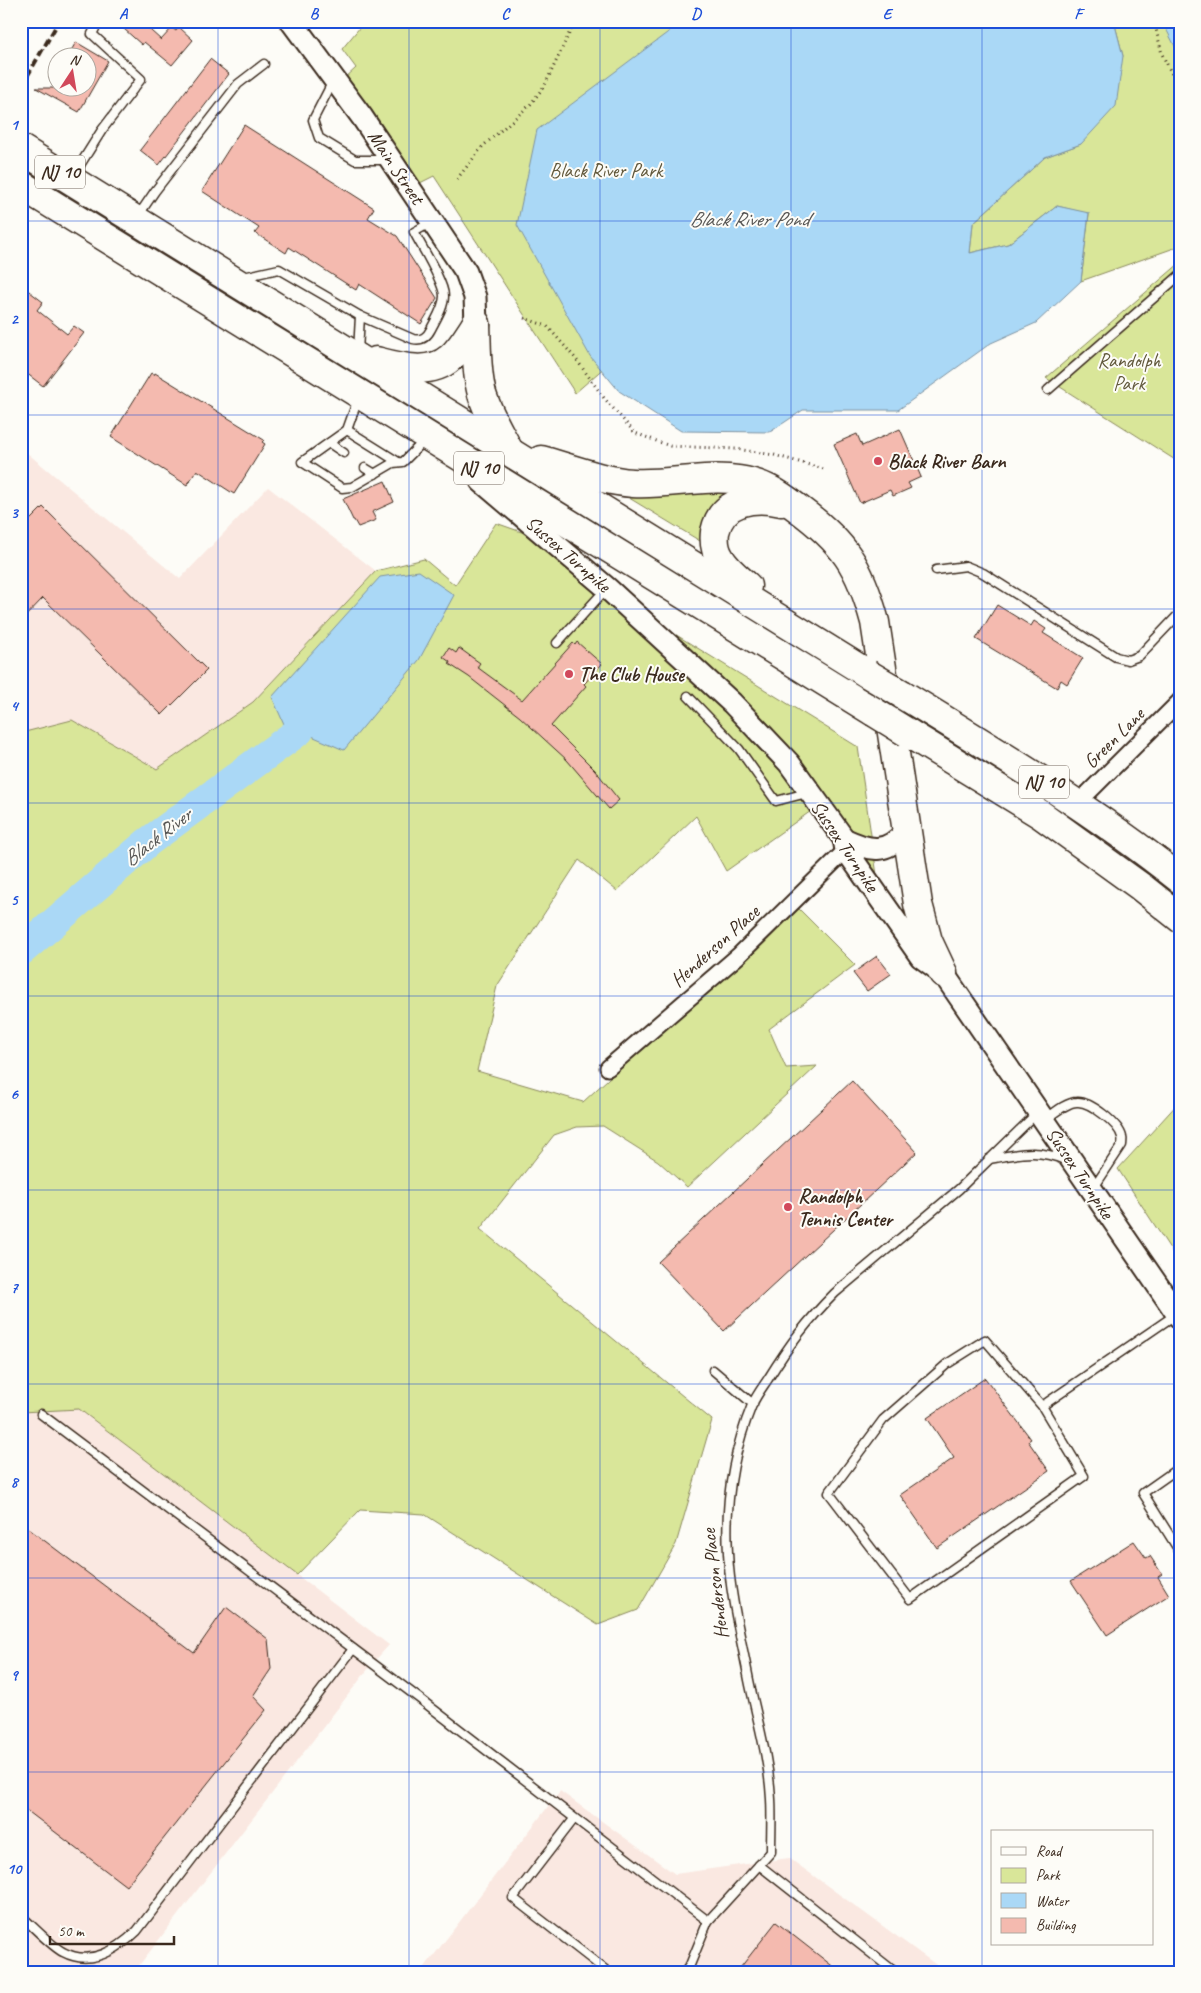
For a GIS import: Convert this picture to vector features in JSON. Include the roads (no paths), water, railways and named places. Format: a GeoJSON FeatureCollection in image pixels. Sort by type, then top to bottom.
{"type":"FeatureCollection","features":[{"type":"Feature","properties":{"kind":"highway","name":"NJ 10"},"geometry":{"type":"LineString","coordinates":[[21,149],[1077,804],[1132,842],[1180,879]]}},
{"type":"Feature","properties":{"kind":"highway","name":"NJ 10"},"geometry":{"type":"LineString","coordinates":[[21,185],[1040,814],[1095,852],[1180,918]]}},
{"type":"Feature","properties":{"kind":"highway"},"geometry":{"type":"LineString","coordinates":[[357,356],[393,365],[428,368],[450,359],[476,324]]}},
{"type":"Feature","properties":{"kind":"highway"},"geometry":{"type":"LineString","coordinates":[[476,324],[479,379],[482,395],[488,411],[510,452],[631,483],[725,479],[755,483],[775,491],[797,507],[832,536],[846,553],[863,582],[875,622],[918,904],[928,941],[943,973]]}},
{"type":"Feature","properties":{"kind":"highway"},"geometry":{"type":"LineString","coordinates":[[789,624],[724,565],[716,550],[715,535],[718,521],[723,514],[736,504],[746,500],[772,500],[797,507]]}},
{"type":"Feature","properties":{"kind":"main road","name":"Main Street"},"geometry":{"type":"LineString","coordinates":[[291,21],[334,79],[466,272],[475,297],[476,324]]}},
{"type":"Feature","properties":{"kind":"main road","name":"Sussex Turnpike"},"geometry":{"type":"LineString","coordinates":[[431,438],[607,588],[732,702],[759,729],[788,763],[921,957],[943,973],[1178,1316]]}},
{"type":"Feature","properties":{"kind":"main road"},"geometry":{"type":"LineString","coordinates":[[845,844],[876,850],[898,841],[906,831]]}},
{"type":"Feature","properties":{"kind":"street","name":"Green Lane"},"geometry":{"type":"LineString","coordinates":[[1077,804],[1180,701]]}},
{"type":"Feature","properties":{"kind":"street","name":"Henderson Place"},"geometry":{"type":"LineString","coordinates":[[608,1068],[738,956],[845,844]]}},
{"type":"Feature","properties":{"kind":"lane"},"geometry":{"type":"LineString","coordinates":[[71,179],[102,130],[142,79],[92,34],[99,21]]}},
{"type":"Feature","properties":{"kind":"lane"},"geometry":{"type":"LineString","coordinates":[[135,220],[155,191],[238,84],[264,64]]}},
{"type":"Feature","properties":{"kind":"lane"},"geometry":{"type":"LineString","coordinates":[[334,79],[313,120],[319,138],[355,160],[390,160]]}},
{"type":"Feature","properties":{"kind":"lane"},"geometry":{"type":"LineString","coordinates":[[233,279],[278,270],[360,316],[413,340],[418,340],[429,332],[443,305],[443,289],[414,232],[433,222]]}},
{"type":"Feature","properties":{"kind":"lane"},"geometry":{"type":"LineString","coordinates":[[1048,390],[1180,275]]}},
{"type":"Feature","properties":{"kind":"lane"},"geometry":{"type":"LineString","coordinates":[[357,356],[360,316]]}},
{"type":"Feature","properties":{"kind":"lane"},"geometry":{"type":"LineString","coordinates":[[360,395],[347,430],[302,462],[342,488],[352,487],[392,463],[403,462],[431,438]]}},
{"type":"Feature","properties":{"kind":"lane"},"geometry":{"type":"LineString","coordinates":[[347,430],[398,462]]}},
{"type":"Feature","properties":{"kind":"lane"},"geometry":{"type":"LineString","coordinates":[[329,443],[344,453]]}},
{"type":"Feature","properties":{"kind":"lane"},"geometry":{"type":"LineString","coordinates":[[365,468],[375,474]]}},
{"type":"Feature","properties":{"kind":"lane"},"geometry":{"type":"LineString","coordinates":[[936,570],[966,566],[983,573],[1116,657],[1128,660],[1139,656],[1180,613]]}},
{"type":"Feature","properties":{"kind":"lane"},"geometry":{"type":"LineString","coordinates":[[557,643],[607,588]]}},
{"type":"Feature","properties":{"kind":"lane"},"geometry":{"type":"LineString","coordinates":[[688,696],[739,748],[776,801],[809,793]]}},
{"type":"Feature","properties":{"kind":"lane","name":"Henderson Place"},"geometry":{"type":"LineString","coordinates":[[685,1972],[690,1965],[708,1922],[771,1852],[771,1798],[766,1762],[736,1613],[726,1526],[728,1496],[739,1444],[753,1404],[784,1353],[800,1330],[817,1311],[850,1280],[1041,1116],[1074,1102],[1084,1102],[1093,1106],[1118,1130],[1122,1137],[1122,1145],[1092,1190]]}},
{"type":"Feature","properties":{"kind":"lane"},"geometry":{"type":"LineString","coordinates":[[989,1159],[1031,1152],[1053,1155],[1074,1164]]}},
{"type":"Feature","properties":{"kind":"lane"},"geometry":{"type":"LineString","coordinates":[[1042,1406],[1178,1316]]}},
{"type":"Feature","properties":{"kind":"lane"},"geometry":{"type":"LineString","coordinates":[[985,1340],[1042,1406],[1084,1476],[910,1599],[829,1493],[883,1420],[947,1364],[985,1340]]}},
{"type":"Feature","properties":{"kind":"lane"},"geometry":{"type":"LineString","coordinates":[[713,1370],[753,1404]]}},
{"type":"Feature","properties":{"kind":"lane"},"geometry":{"type":"LineString","coordinates":[[40,1414],[353,1649],[708,1922]]}},
{"type":"Feature","properties":{"kind":"lane"},"geometry":{"type":"LineString","coordinates":[[1180,1467],[1142,1493],[1180,1552]]}},
{"type":"Feature","properties":{"kind":"lane"},"geometry":{"type":"LineString","coordinates":[[21,1916],[63,1952],[83,1958],[104,1955],[123,1944],[137,1930],[353,1649]]}},
{"type":"Feature","properties":{"kind":"lane"},"geometry":{"type":"LineString","coordinates":[[574,1818],[513,1898],[608,1972]]}},
{"type":"Feature","properties":{"kind":"lane"},"geometry":{"type":"LineString","coordinates":[[759,1865],[895,1972]]}},
{"type":"Feature","properties":{"kind":"water","name":"Black River Pond"},"geometry":{"type":"Polygon","coordinates":[[[683,21],[1114,21],[1123,56],[1116,106],[1081,144],[1045,157],[973,223],[970,253],[1008,244],[1057,206],[1089,213],[1081,281],[1036,323],[991,343],[898,410],[803,410],[770,432],[681,431],[619,391],[590,356],[517,225],[537,130],[683,21]]]}},
{"type":"Feature","properties":{"kind":"water"},"geometry":{"type":"Polygon","coordinates":[[[1162,21],[1180,21],[1180,56],[1162,21]]]}},
{"type":"Feature","properties":{"kind":"water"},"geometry":{"type":"Polygon","coordinates":[[[419,571],[454,595],[419,660],[344,750],[284,724],[272,697],[380,577],[419,571]]]}},
{"type":"Feature","properties":{"kind":"waterway","name":"Black River"},"geometry":{"type":"LineString","coordinates":[[21,951],[148,842],[299,731]]}},
{"type":"Feature","properties":{"kind":"railway"},"geometry":{"type":"LineString","coordinates":[[21,87],[59,21]]}},
{"type":"Feature","properties":{"kind":"place","name":"Black River Barn"},"geometry":{"type":"Point","coordinates":[878,461]}},
{"type":"Feature","properties":{"kind":"place","name":"The Club House"},"geometry":{"type":"Point","coordinates":[569,674]}},
{"type":"Feature","properties":{"kind":"place","name":"Randolph Tennis Center"},"geometry":{"type":"Point","coordinates":[788,1207]}},
{"type":"Feature","properties":{"kind":"park label","name":"Black River Park"},"geometry":{"type":"Point","coordinates":[606,170]}},
{"type":"Feature","properties":{"kind":"park label","name":"Randolph Park"},"geometry":{"type":"Point","coordinates":[1129,372]}}]}
